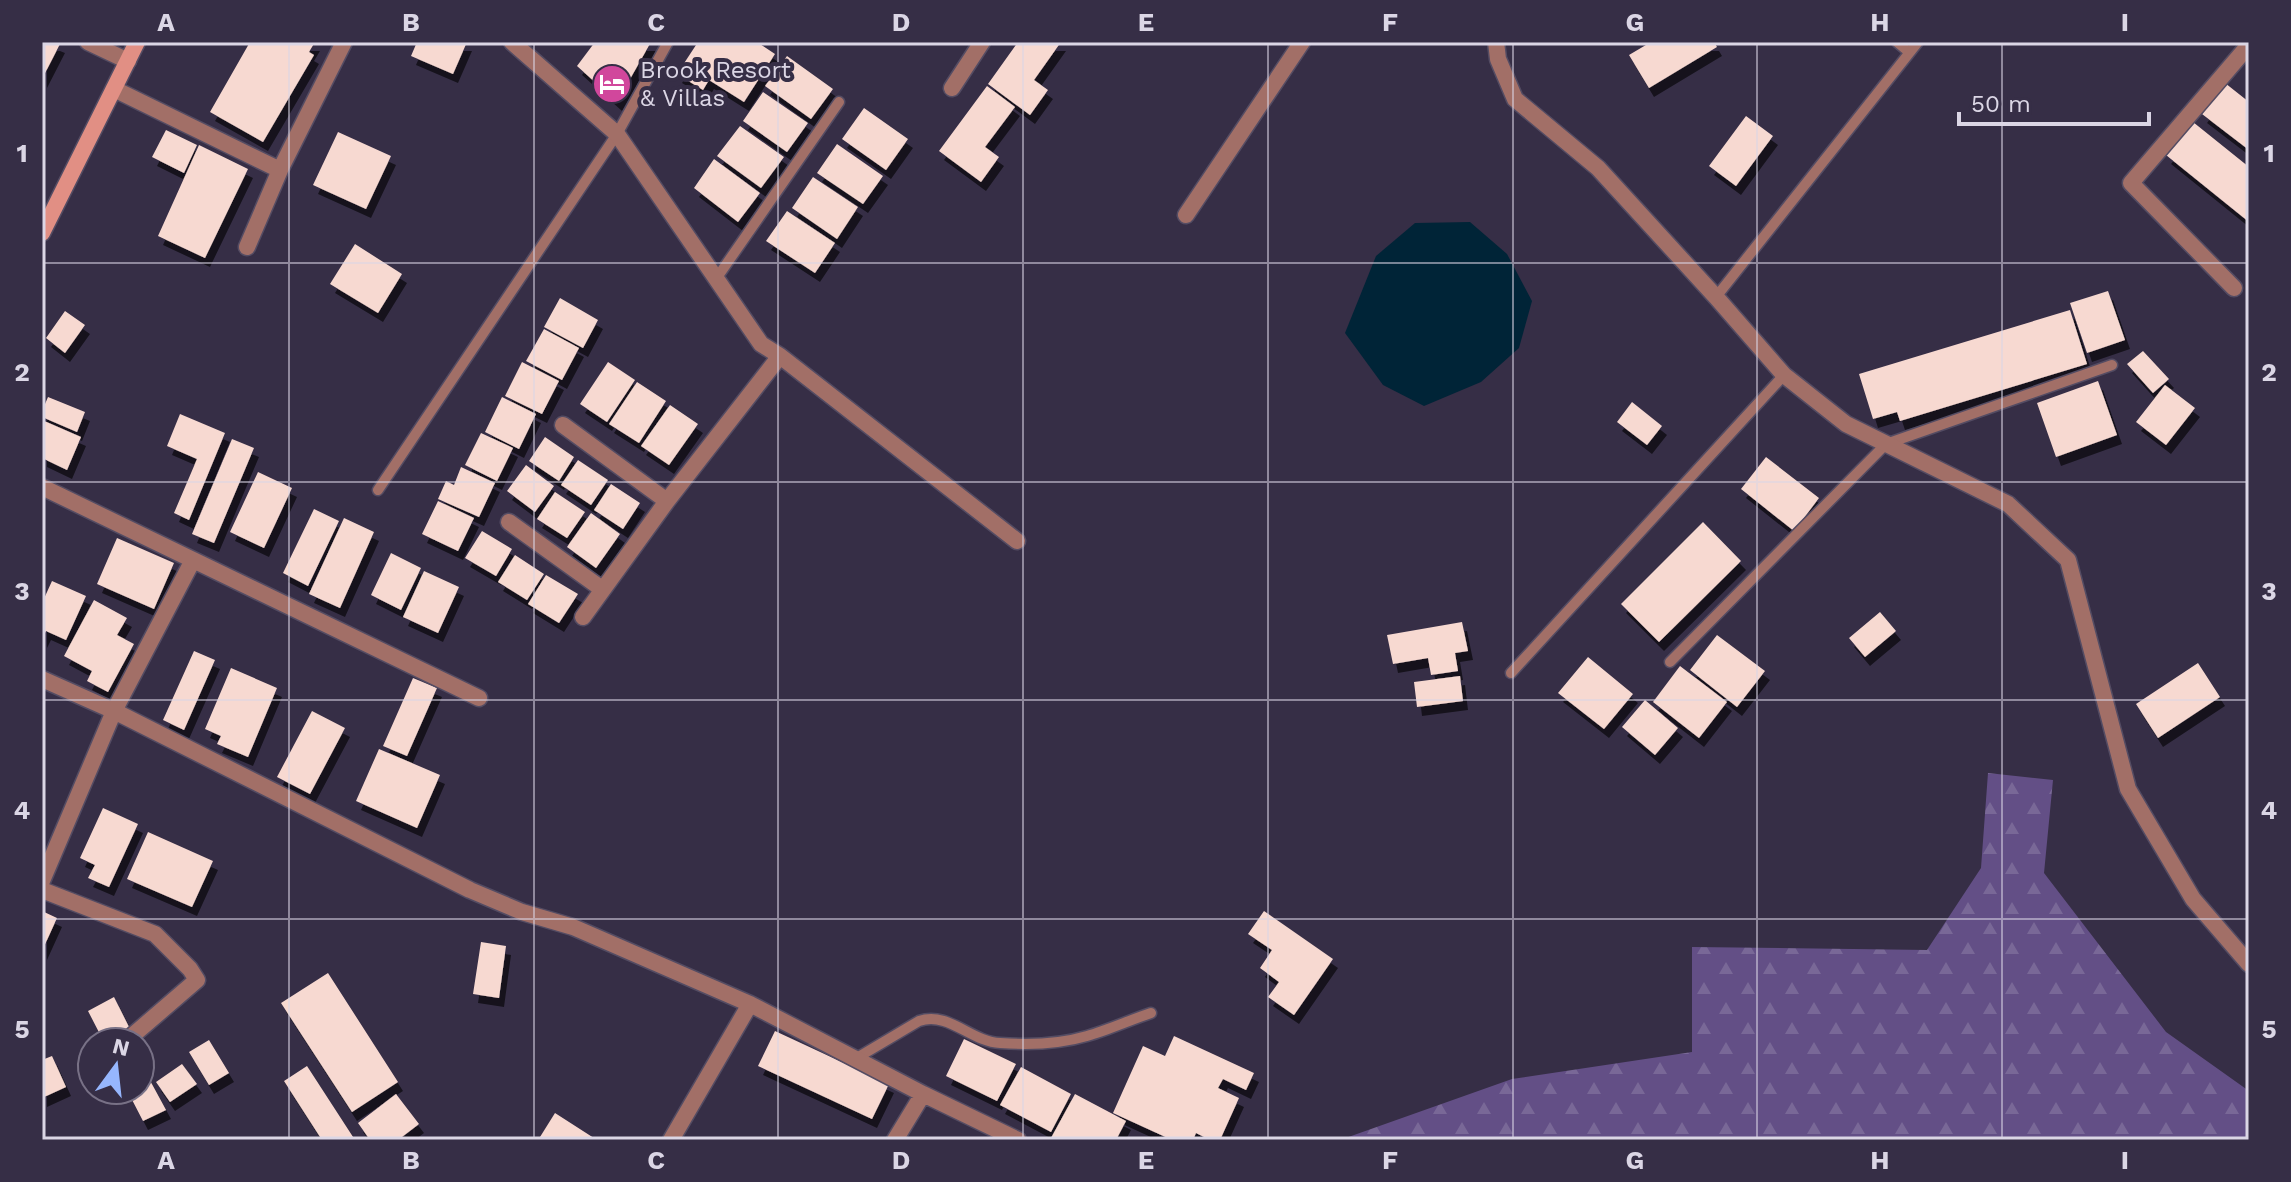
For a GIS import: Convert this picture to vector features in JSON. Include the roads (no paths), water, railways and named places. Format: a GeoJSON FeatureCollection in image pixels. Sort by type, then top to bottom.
{"type":"FeatureCollection","features":[{"type":"Feature","properties":{"kind":"main road"},"geometry":{"type":"LineString","coordinates":[[42,233],[137,42]]}},
{"type":"Feature","properties":{"kind":"street"},"geometry":{"type":"LineString","coordinates":[[88,42],[128,61]]}},
{"type":"Feature","properties":{"kind":"street"},"geometry":{"type":"LineString","coordinates":[[247,247],[280,170],[344,42]]}},
{"type":"Feature","properties":{"kind":"street"},"geometry":{"type":"LineString","coordinates":[[512,42],[617,134],[761,344],[1017,541]]}},
{"type":"Feature","properties":{"kind":"street"},"geometry":{"type":"LineString","coordinates":[[952,88],[982,42]]}},
{"type":"Feature","properties":{"kind":"street"},"geometry":{"type":"LineString","coordinates":[[1186,215],[1302,42]]}},
{"type":"Feature","properties":{"kind":"street"},"geometry":{"type":"LineString","coordinates":[[1496,42],[1498,59],[1515,99],[1598,168],[1784,375],[1846,424],[2008,504],[2068,560],[2128,789],[2193,899],[2249,964]]}},
{"type":"Feature","properties":{"kind":"street"},"geometry":{"type":"LineString","coordinates":[[2234,288],[2131,183],[2249,45]]}},
{"type":"Feature","properties":{"kind":"street"},"geometry":{"type":"LineString","coordinates":[[114,89],[280,170]]}},
{"type":"Feature","properties":{"kind":"street"},"geometry":{"type":"LineString","coordinates":[[583,617],[667,501],[780,356]]}},
{"type":"Feature","properties":{"kind":"street"},"geometry":{"type":"LineString","coordinates":[[563,425],[667,501]]}},
{"type":"Feature","properties":{"kind":"street"},"geometry":{"type":"LineString","coordinates":[[42,487],[479,698]]}},
{"type":"Feature","properties":{"kind":"street"},"geometry":{"type":"LineString","coordinates":[[509,522],[602,589]]}},
{"type":"Feature","properties":{"kind":"street"},"geometry":{"type":"LineString","coordinates":[[42,881],[114,711],[193,560]]}},
{"type":"Feature","properties":{"kind":"street"},"geometry":{"type":"LineString","coordinates":[[42,679],[114,711],[470,890],[522,912],[573,927],[750,1004],[1018,1140]]}},
{"type":"Feature","properties":{"kind":"street"},"geometry":{"type":"LineString","coordinates":[[42,890],[155,934],[190,969],[197,980],[144,1026]]}},
{"type":"Feature","properties":{"kind":"street"},"geometry":{"type":"LineString","coordinates":[[671,1140],[750,1004]]}},
{"type":"Feature","properties":{"kind":"street"},"geometry":{"type":"LineString","coordinates":[[895,1140],[923,1094]]}},
{"type":"Feature","properties":{"kind":"lane"},"geometry":{"type":"LineString","coordinates":[[378,490],[617,134],[668,42]]}},
{"type":"Feature","properties":{"kind":"lane"},"geometry":{"type":"LineString","coordinates":[[1897,42],[1909,52]]}},
{"type":"Feature","properties":{"kind":"lane"},"geometry":{"type":"LineString","coordinates":[[1716,297],[1918,42]]}},
{"type":"Feature","properties":{"kind":"lane"},"geometry":{"type":"LineString","coordinates":[[716,279],[839,102]]}},
{"type":"Feature","properties":{"kind":"lane"},"geometry":{"type":"LineString","coordinates":[[1670,662],[1886,444],[2112,365]]}},
{"type":"Feature","properties":{"kind":"lane"},"geometry":{"type":"LineString","coordinates":[[1511,673],[1784,375]]}},
{"type":"Feature","properties":{"kind":"lane"},"geometry":{"type":"LineString","coordinates":[[855,1059],[929,1018],[939,1018],[975,1038],[997,1043],[1031,1043],[1085,1036],[1151,1013]]}},
{"type":"Feature","properties":{"kind":"water"},"geometry":{"type":"Polygon","coordinates":[[[1470,222],[1507,254],[1532,301],[1519,348],[1481,382],[1424,406],[1383,385],[1345,333],[1376,256],[1415,223],[1470,222]]]}},
{"type":"Feature","properties":{"kind":"place","name":"Brook Resort & Villas"},"geometry":{"type":"Point","coordinates":[612,84]}}]}
